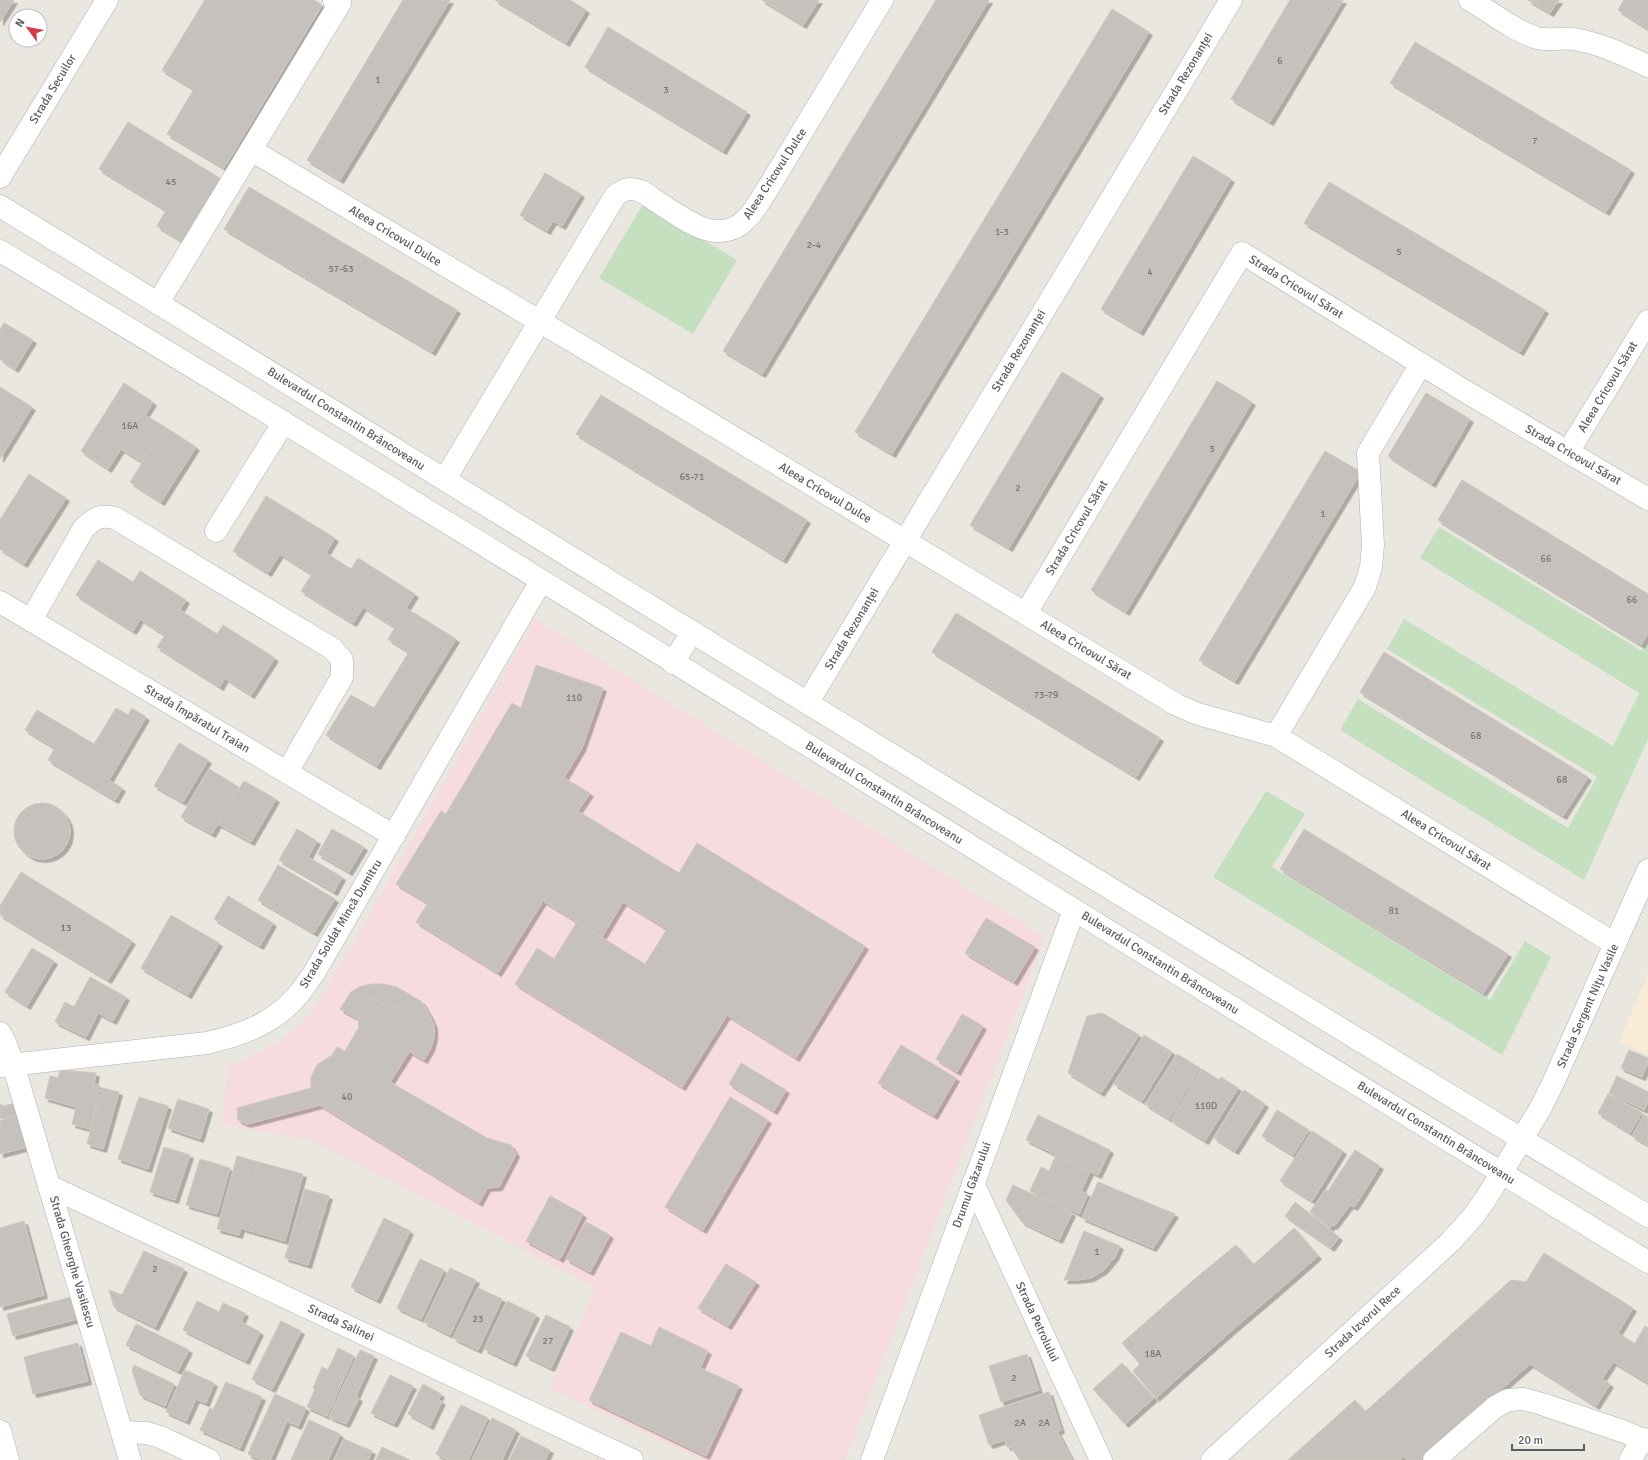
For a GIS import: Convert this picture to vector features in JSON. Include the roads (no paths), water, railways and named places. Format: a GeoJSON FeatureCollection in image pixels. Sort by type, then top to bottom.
{"type":"FeatureCollection","features":[{"type":"Feature","properties":{"kind":"street","name":"Strada Secuilor"},"geometry":{"type":"LineString","coordinates":[[0,178],[107,0]]}},
{"type":"Feature","properties":{"kind":"street"},"geometry":{"type":"LineString","coordinates":[[158,303],[340,3],[334,0]]}},
{"type":"Feature","properties":{"kind":"street","name":"Aleea Cricovul Dulce"},"geometry":{"type":"LineString","coordinates":[[445,479],[615,196],[622,190],[628,188],[635,189],[643,192],[695,225],[708,230],[718,232],[729,230],[742,224],[751,214],[768,188],[882,0]]}},
{"type":"Feature","properties":{"kind":"street"},"geometry":{"type":"LineString","coordinates":[[1470,0],[1523,32],[1535,37],[1547,40],[1571,38],[1588,42],[1648,66]]}},
{"type":"Feature","properties":{"kind":"street","name":"Strada Rezonanței"},"geometry":{"type":"LineString","coordinates":[[808,702],[1224,2]]}},
{"type":"Feature","properties":{"kind":"street","name":"Aleea Cricovul Dulce"},"geometry":{"type":"LineString","coordinates":[[251,150],[905,541]]}},
{"type":"Feature","properties":{"kind":"street","name":"Bulevardul Constantin Brâncoveanu"},"geometry":{"type":"LineString","coordinates":[[0,206],[692,632],[1648,1216]]}},
{"type":"Feature","properties":{"kind":"street","name":"Bulevardul Constantin Brâncoveanu"},"geometry":{"type":"LineString","coordinates":[[0,251],[284,422],[1502,1174],[1648,1262]]}},
{"type":"Feature","properties":{"kind":"street","name":"Strada Cricovul Sărat"},"geometry":{"type":"LineString","coordinates":[[1026,613],[1242,253],[1421,364],[1648,499]]}},
{"type":"Feature","properties":{"kind":"street","name":"Aleea Cricovul Sărat"},"geometry":{"type":"LineString","coordinates":[[1568,452],[1648,322]]}},
{"type":"Feature","properties":{"kind":"street"},"geometry":{"type":"LineString","coordinates":[[1276,736],[1365,587],[1371,567],[1373,545],[1367,461],[1368,453],[1421,364]]}},
{"type":"Feature","properties":{"kind":"street"},"geometry":{"type":"LineString","coordinates":[[216,531],[284,422]]}},
{"type":"Feature","properties":{"kind":"street"},"geometry":{"type":"LineString","coordinates":[[31,620],[84,528],[93,519],[103,516],[115,518],[333,649],[342,660],[342,677],[287,772]]}},
{"type":"Feature","properties":{"kind":"street","name":"Aleea Cricovul Sărat"},"geometry":{"type":"LineString","coordinates":[[905,541],[1177,705],[1198,714],[1276,736],[1615,944]]}},
{"type":"Feature","properties":{"kind":"street","name":"Strada Soldat Mincă Dumitru"},"geometry":{"type":"LineString","coordinates":[[6,1065],[207,1043],[231,1037],[252,1029],[275,1016],[296,998],[314,972],[394,836],[541,581]]}},
{"type":"Feature","properties":{"kind":"street","name":"Strada Împăratul Traian"},"geometry":{"type":"LineString","coordinates":[[0,602],[394,836]]}},
{"type":"Feature","properties":{"kind":"street"},"geometry":{"type":"LineString","coordinates":[[673,662],[692,632]]}},
{"type":"Feature","properties":{"kind":"street","name":"Strada Sergent Nițu Vasile"},"geometry":{"type":"LineString","coordinates":[[1502,1174],[1523,1139],[1553,1083],[1648,870]]}},
{"type":"Feature","properties":{"kind":"street","name":"Drumul Găzarului"},"geometry":{"type":"LineString","coordinates":[[872,1460],[1074,910]]}},
{"type":"Feature","properties":{"kind":"street","name":"Strada Gheorghe Vasilescu"},"geometry":{"type":"LineString","coordinates":[[0,1033],[5,1042],[6,1065],[49,1186],[130,1460]]}},
{"type":"Feature","properties":{"kind":"street","name":"Strada Izvorul Rece"},"geometry":{"type":"LineString","coordinates":[[1212,1460],[1449,1243],[1480,1208],[1502,1174]]}},
{"type":"Feature","properties":{"kind":"street","name":"Strada Petrolului"},"geometry":{"type":"LineString","coordinates":[[973,1183],[1101,1460]]}},
{"type":"Feature","properties":{"kind":"street","name":"Strada Salinei"},"geometry":{"type":"LineString","coordinates":[[49,1186],[632,1460]]}},
{"type":"Feature","properties":{"kind":"street"},"geometry":{"type":"LineString","coordinates":[[1434,1460],[1495,1407],[1508,1400],[1524,1399],[1645,1440],[1630,1460]]}},
{"type":"Feature","properties":{"kind":"street"},"geometry":{"type":"LineString","coordinates":[[0,1431],[8,1460]]}},
{"type":"Feature","properties":{"kind":"street"},"geometry":{"type":"LineString","coordinates":[[122,1432],[147,1433],[160,1437],[209,1460]]}}]}
